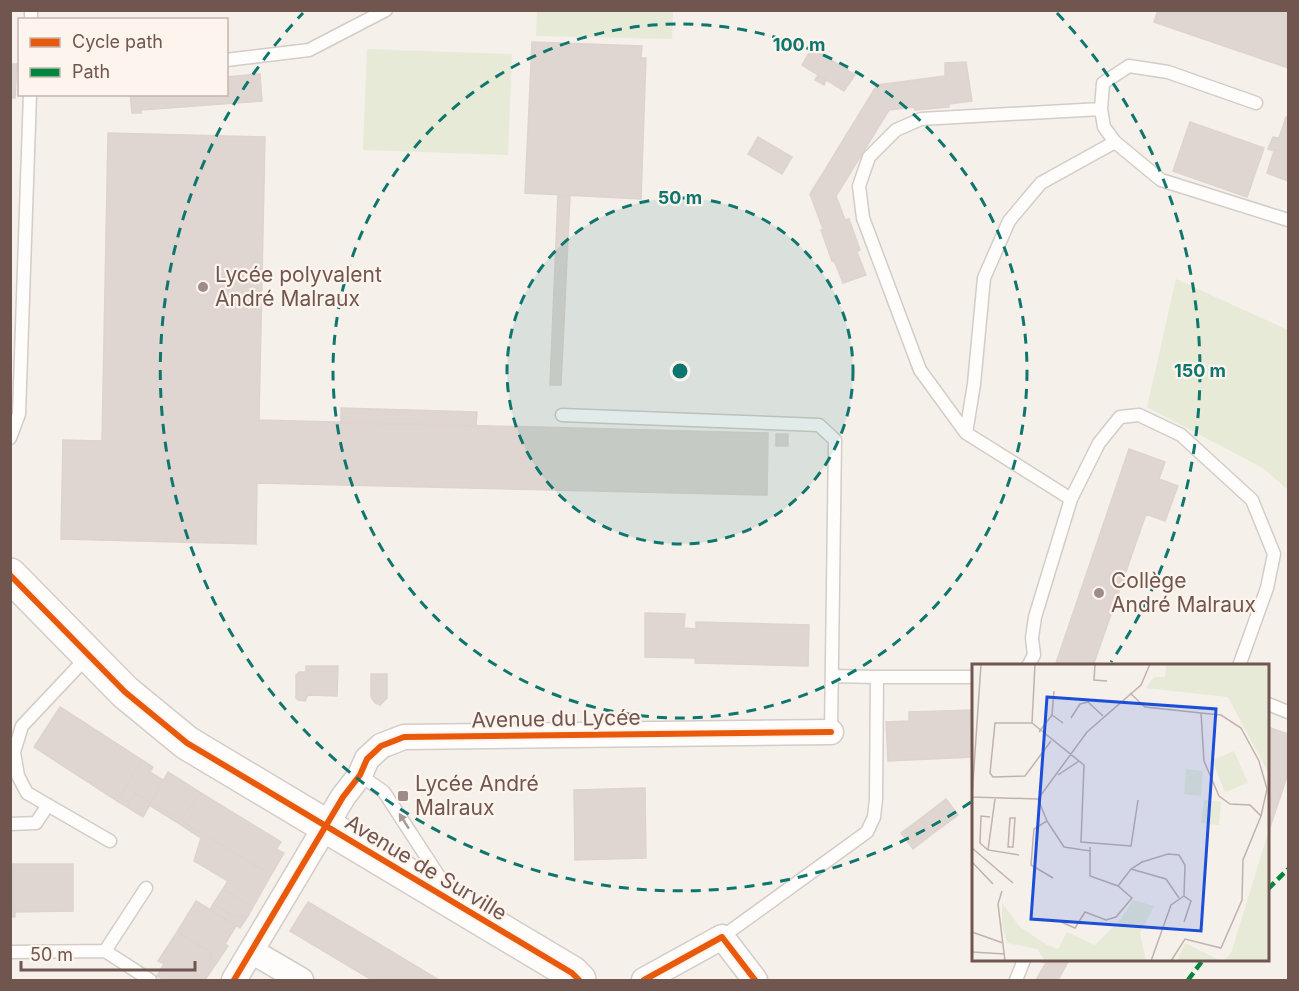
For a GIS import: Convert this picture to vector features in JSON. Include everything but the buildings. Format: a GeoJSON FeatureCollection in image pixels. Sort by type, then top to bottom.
{"type":"FeatureCollection","features":[{"type":"Feature","properties":{"kind":"street","name":"Avenue de Surville"},"geometry":{"type":"LineString","coordinates":[[10,575],[125,692],[187,743],[572,973],[579,981]]}},
{"type":"Feature","properties":{"kind":"street","name":"Avenue du Lycée"},"geometry":{"type":"LineString","coordinates":[[234,981],[326,826],[360,775],[367,759],[381,746],[404,737],[831,732]]}},
{"type":"Feature","properties":{"kind":"street"},"geometry":{"type":"LineString","coordinates":[[644,981],[722,937],[755,981]]}},
{"type":"Feature","properties":{"kind":"street"},"geometry":{"type":"LineString","coordinates":[[253,952],[301,981]]}},
{"type":"Feature","properties":{"kind":"lane"},"geometry":{"type":"LineString","coordinates":[[228,60],[309,50],[386,10]]}},
{"type":"Feature","properties":{"kind":"lane"},"geometry":{"type":"LineString","coordinates":[[1256,103],[1168,72],[1128,66],[1103,83],[1101,109],[1104,127],[1115,142],[1161,180],[1288,220]]}},
{"type":"Feature","properties":{"kind":"lane"},"geometry":{"type":"LineString","coordinates":[[10,438],[19,414],[30,96]]}},
{"type":"Feature","properties":{"kind":"lane"},"geometry":{"type":"LineString","coordinates":[[1071,499],[966,433],[920,370],[863,218],[859,186],[869,157],[896,130],[921,118],[1101,109]]}},
{"type":"Feature","properties":{"kind":"lane"},"geometry":{"type":"LineString","coordinates":[[966,433],[974,384],[984,278],[1009,221],[1041,183],[1115,142]]}},
{"type":"Feature","properties":{"kind":"lane"},"geometry":{"type":"LineString","coordinates":[[562,415],[819,425],[835,440],[831,732]]}},
{"type":"Feature","properties":{"kind":"lane"},"geometry":{"type":"LineString","coordinates":[[1029,664],[1034,655],[1032,638],[1035,617],[1071,499],[1099,444],[1120,417],[1139,416],[1181,435],[1252,500],[1274,554],[1268,588],[1240,664]]}},
{"type":"Feature","properties":{"kind":"lane"},"geometry":{"type":"LineString","coordinates":[[88,655],[22,726],[14,752],[13,765],[27,793],[110,841]]}},
{"type":"Feature","properties":{"kind":"lane"},"geometry":{"type":"LineString","coordinates":[[832,676],[972,676]]}},
{"type":"Feature","properties":{"kind":"lane"},"geometry":{"type":"LineString","coordinates":[[722,937],[867,832],[874,817],[876,799],[877,677]]}},
{"type":"Feature","properties":{"kind":"lane"},"geometry":{"type":"LineString","coordinates":[[1269,704],[1288,712]]}},
{"type":"Feature","properties":{"kind":"lane"},"geometry":{"type":"LineString","coordinates":[[360,775],[384,792],[457,906]]}},
{"type":"Feature","properties":{"kind":"lane"},"geometry":{"type":"LineString","coordinates":[[10,824],[36,823],[48,805]]}},
{"type":"Feature","properties":{"kind":"lane"},"geometry":{"type":"LineString","coordinates":[[105,951],[147,888]]}},
{"type":"Feature","properties":{"kind":"lane"},"geometry":{"type":"LineString","coordinates":[[10,952],[105,951],[150,981]]}},
{"type":"Feature","properties":{"kind":"lane"},"geometry":{"type":"LineString","coordinates":[[1016,981],[1024,961]]}},
{"type":"Feature","properties":{"kind":"green space"},"geometry":{"type":"Polygon","coordinates":[[[537,11],[673,11],[672,39],[536,36],[537,11]]]}},
{"type":"Feature","properties":{"kind":"green space"},"geometry":{"type":"Polygon","coordinates":[[[367,49],[512,54],[508,155],[363,150],[367,49]]]}},
{"type":"Feature","properties":{"kind":"green space"},"geometry":{"type":"Polygon","coordinates":[[[1176,279],[1288,330],[1288,490],[1263,468],[1147,407],[1176,279]]]}},
{"type":"Feature","properties":{"kind":"marked path"},"geometry":{"type":"LineString","coordinates":[[1269,888],[1288,869]]}},
{"type":"Feature","properties":{"kind":"marked path"},"geometry":{"type":"LineString","coordinates":[[1188,980],[1202,961]]}},
{"type":"Feature","properties":{"kind":"cycle path"},"geometry":{"type":"LineString","coordinates":[[10,575],[125,692],[187,743],[572,973],[579,980]]}},
{"type":"Feature","properties":{"kind":"cycle path"},"geometry":{"type":"LineString","coordinates":[[234,980],[343,797],[360,775],[367,759],[381,746],[404,737],[831,732]]}},
{"type":"Feature","properties":{"kind":"cycle path"},"geometry":{"type":"LineString","coordinates":[[644,980],[722,937],[755,980]]}},
{"type":"Feature","properties":{"kind":"place","name":"Lycée polyvalent André Malraux"},"geometry":{"type":"Point","coordinates":[203,287]}},
{"type":"Feature","properties":{"kind":"place","name":"Collège André Malraux"},"geometry":{"type":"Point","coordinates":[1099,593]}},
{"type":"Feature","properties":{"kind":"place","name":"Lycée André Malraux"},"geometry":{"type":"Point","coordinates":[403,796]}}]}
